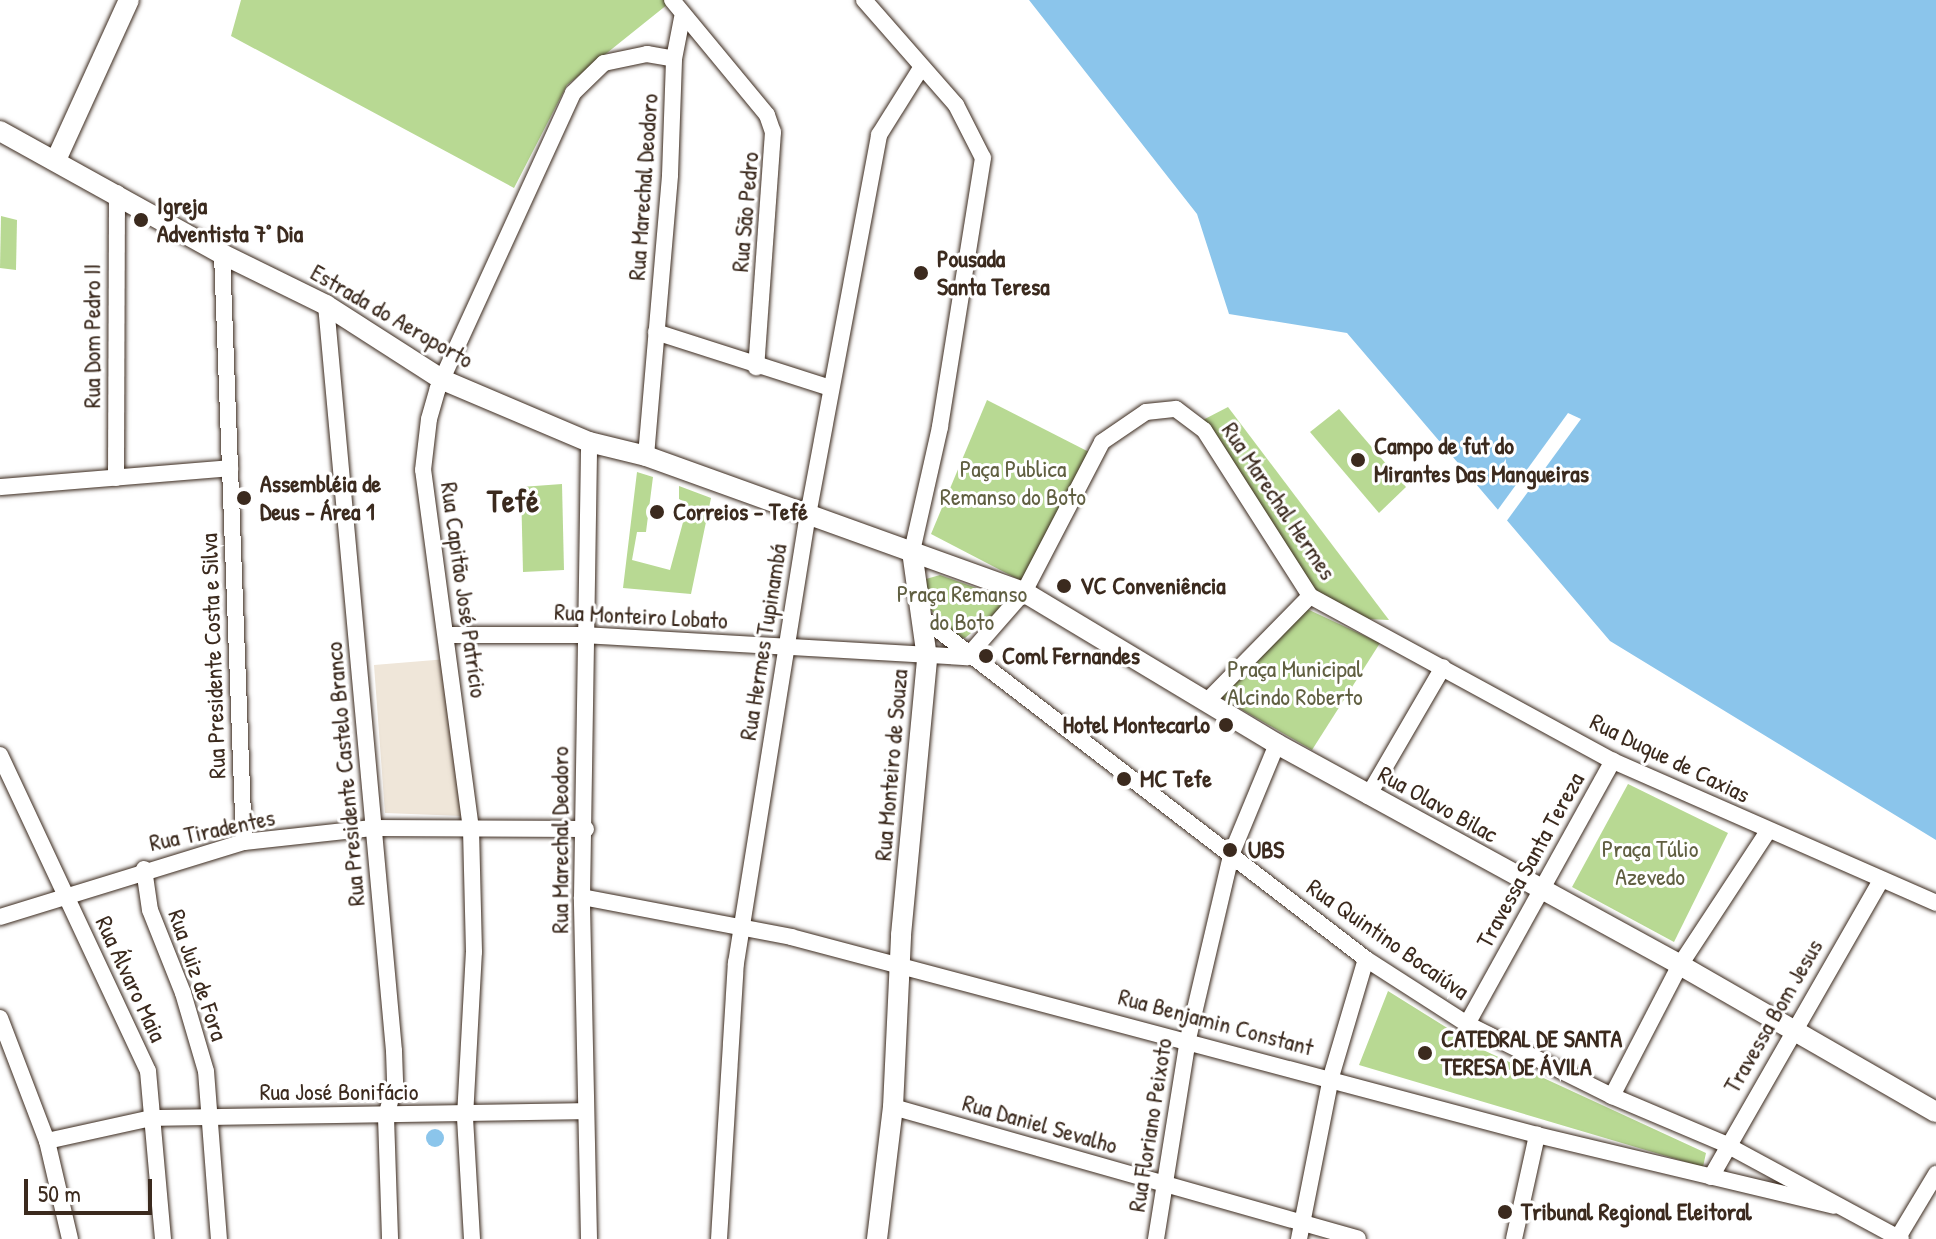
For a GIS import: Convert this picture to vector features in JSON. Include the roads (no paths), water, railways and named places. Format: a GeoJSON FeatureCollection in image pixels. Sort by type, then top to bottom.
{"type":"FeatureCollection","features":[{"type":"Feature","properties":{"kind":"street"},"geometry":{"type":"LineString","coordinates":[[56,160],[129,0]]}},
{"type":"Feature","properties":{"kind":"street","name":"Rua São Pedro"},"geometry":{"type":"LineString","coordinates":[[672,0],[682,18],[767,115],[773,132],[756,367]]}},
{"type":"Feature","properties":{"kind":"street"},"geometry":{"type":"LineString","coordinates":[[864,0],[921,68]]}},
{"type":"Feature","properties":{"kind":"street","name":"Rua Marechal Deodoro"},"geometry":{"type":"LineString","coordinates":[[646,456],[674,59],[682,18]]}},
{"type":"Feature","properties":{"kind":"street","name":"Rua Capitão José Patrício"},"geometry":{"type":"LineString","coordinates":[[472,1239],[465,1117],[474,952],[471,829],[448,635],[423,470],[429,419],[443,380],[581,81],[617,59],[659,54],[674,59]]}},
{"type":"Feature","properties":{"kind":"street","name":"Rua Monteiro de Souza"},"geometry":{"type":"LineString","coordinates":[[877,1239],[893,1107],[899,965],[927,658],[924,619],[912,551],[940,427],[983,158],[956,105],[921,68]]}},
{"type":"Feature","properties":{"kind":"street","name":"Rua Hermes Tupinambá"},"geometry":{"type":"LineString","coordinates":[[719,1239],[736,963],[785,648],[830,388],[879,135],[921,68]]}},
{"type":"Feature","properties":{"kind":"street","name":"Estrada do Aeroporto"},"geometry":{"type":"LineString","coordinates":[[0,131],[117,193],[222,254],[326,305],[443,380],[589,442],[646,456],[912,551]]}},
{"type":"Feature","properties":{"kind":"street","name":"Rua Dom Pedro II"},"geometry":{"type":"LineString","coordinates":[[116,478],[117,193]]}},
{"type":"Feature","properties":{"kind":"street","name":"Rua Presidente Costa e Silva"},"geometry":{"type":"LineString","coordinates":[[222,254],[244,842]]}},
{"type":"Feature","properties":{"kind":"street","name":"Rua Presidente Castelo Branco"},"geometry":{"type":"LineString","coordinates":[[326,305],[394,1051],[395,1083],[386,1117],[390,1239]]}},
{"type":"Feature","properties":{"kind":"street"},"geometry":{"type":"LineString","coordinates":[[656,332],[756,367],[830,388]]}},
{"type":"Feature","properties":{"kind":"street","name":"Rua Marechal Hermes"},"geometry":{"type":"LineString","coordinates":[[967,657],[1024,592],[1102,442],[1146,412],[1176,409],[1204,430],[1310,596],[1391,640]]}},
{"type":"Feature","properties":{"kind":"street","name":"Rua Marechal Deodoro"},"geometry":{"type":"LineString","coordinates":[[589,442],[583,635],[586,829],[582,897],[589,1239]]}},
{"type":"Feature","properties":{"kind":"street"},"geometry":{"type":"LineString","coordinates":[[0,487],[230,468]]}},
{"type":"Feature","properties":{"kind":"street","name":"Rua Olavo Bilac"},"geometry":{"type":"LineString","coordinates":[[912,551],[1024,592],[1368,796],[1680,965],[1791,1032],[1936,1112]]}},
{"type":"Feature","properties":{"kind":"street"},"geometry":{"type":"LineString","coordinates":[[1206,702],[1310,596]]}},
{"type":"Feature","properties":{"kind":"street","name":"Rua Quintino Bocaiúva"},"geometry":{"type":"LineString","coordinates":[[924,619],[967,657],[1366,959],[1467,1024],[1612,1096],[1725,1144],[1899,1239]]}},
{"type":"Feature","properties":{"kind":"street","name":"Rua Monteiro Lobato"},"geometry":{"type":"LineString","coordinates":[[448,635],[583,635],[927,658]]}},
{"type":"Feature","properties":{"kind":"street","name":"Rua Duque de Caxias"},"geometry":{"type":"LineString","coordinates":[[1391,640],[1613,761],[1880,882],[1936,903]]}},
{"type":"Feature","properties":{"kind":"street"},"geometry":{"type":"LineString","coordinates":[[927,658],[967,657]]}},
{"type":"Feature","properties":{"kind":"street"},"geometry":{"type":"LineString","coordinates":[[1368,796],[1443,667]]}},
{"type":"Feature","properties":{"kind":"street","name":"Rua Floriano Peixoto"},"geometry":{"type":"LineString","coordinates":[[1156,1239],[1188,1039],[1231,855],[1277,744]]}},
{"type":"Feature","properties":{"kind":"street","name":"Rua Álvaro Maia"},"geometry":{"type":"LineString","coordinates":[[0,755],[148,1071],[163,1239]]}},
{"type":"Feature","properties":{"kind":"street","name":"Travessa Santa Tereza"},"geometry":{"type":"LineString","coordinates":[[1467,1024],[1613,761]]}},
{"type":"Feature","properties":{"kind":"street","name":"Rua Tiradentes"},"geometry":{"type":"LineString","coordinates":[[0,917],[144,869],[244,842],[372,828],[586,829]]}},
{"type":"Feature","properties":{"kind":"street"},"geometry":{"type":"LineString","coordinates":[[1612,1096],[1680,965],[1768,831]]}},
{"type":"Feature","properties":{"kind":"street","name":"Rua Juiz de Fora"},"geometry":{"type":"LineString","coordinates":[[144,869],[150,910],[183,993],[206,1071],[219,1239]]}},
{"type":"Feature","properties":{"kind":"street","name":"Travessa Bom Jesus"},"geometry":{"type":"LineString","coordinates":[[1711,1177],[1725,1144],[1880,882]]}},
{"type":"Feature","properties":{"kind":"street","name":"Rua Benjamin Constant"},"geometry":{"type":"LineString","coordinates":[[582,897],[743,928],[899,965],[1331,1077],[1537,1135],[1834,1206]]}},
{"type":"Feature","properties":{"kind":"street"},"geometry":{"type":"LineString","coordinates":[[1301,1231],[1331,1077],[1366,959]]}},
{"type":"Feature","properties":{"kind":"street"},"geometry":{"type":"LineString","coordinates":[[0,1018],[47,1141],[70,1239]]}},
{"type":"Feature","properties":{"kind":"street","name":"Rua Daniel Sevalho"},"geometry":{"type":"LineString","coordinates":[[893,1107],[1165,1184],[1301,1231],[1358,1239]]}},
{"type":"Feature","properties":{"kind":"street","name":"Rua José Bonifácio"},"geometry":{"type":"LineString","coordinates":[[47,1141],[152,1118],[211,1119],[290,1112],[465,1117],[585,1111]]}},
{"type":"Feature","properties":{"kind":"street"},"geometry":{"type":"LineString","coordinates":[[1514,1239],[1537,1135]]}},
{"type":"Feature","properties":{"kind":"street"},"geometry":{"type":"LineString","coordinates":[[1899,1239],[1936,1174]]}},
{"type":"Feature","properties":{"kind":"water"},"geometry":{"type":"Polygon","coordinates":[[[1029,0],[1936,0],[1936,840],[1610,641],[1347,333],[1229,314],[1197,214],[1029,0]]]}},
{"type":"Feature","properties":{"kind":"water"},"geometry":{"type":"Polygon","coordinates":[[[431,1129],[439,1129],[444,1138],[442,1145],[431,1147],[426,1142],[426,1134],[431,1129]]]}},
{"type":"Feature","properties":{"kind":"place","name":"Igreja Adventista 7° Dia"},"geometry":{"type":"Point","coordinates":[141,220]}},
{"type":"Feature","properties":{"kind":"place","name":"Pousada Santa Teresa"},"geometry":{"type":"Point","coordinates":[921,273]}},
{"type":"Feature","properties":{"kind":"place","name":"Campo de fut do Mirantes Das Mangueiras"},"geometry":{"type":"Point","coordinates":[1358,460]}},
{"type":"Feature","properties":{"kind":"place","name":"Assembléia de Deus - Área 1"},"geometry":{"type":"Point","coordinates":[244,498]}},
{"type":"Feature","properties":{"kind":"place","name":"Correios - Tefé"},"geometry":{"type":"Point","coordinates":[657,512]}},
{"type":"Feature","properties":{"kind":"place","name":"VC Conveniência"},"geometry":{"type":"Point","coordinates":[1064,586]}},
{"type":"Feature","properties":{"kind":"place","name":"Coml Fernandes"},"geometry":{"type":"Point","coordinates":[986,656]}},
{"type":"Feature","properties":{"kind":"place","name":"Hotel Montecarlo"},"geometry":{"type":"Point","coordinates":[1226,725]}},
{"type":"Feature","properties":{"kind":"place","name":"MC Tefe"},"geometry":{"type":"Point","coordinates":[1124,779]}},
{"type":"Feature","properties":{"kind":"place","name":"UBS"},"geometry":{"type":"Point","coordinates":[1230,850]}},
{"type":"Feature","properties":{"kind":"place","name":"CATEDRAL DE SANTA TERESA DE ÁVILA"},"geometry":{"type":"Point","coordinates":[1425,1053]}},
{"type":"Feature","properties":{"kind":"place","name":"Tribunal Regional Eleitoral"},"geometry":{"type":"Point","coordinates":[1505,1212]}},
{"type":"Feature","properties":{"kind":"district","name":"Tefé"},"geometry":{"type":"Point","coordinates":[513,501]}},
{"type":"Feature","properties":{"kind":"park label","name":"Paça Publica Remanso do Boto"},"geometry":{"type":"Point","coordinates":[1013,483]}},
{"type":"Feature","properties":{"kind":"park label","name":"Praça Remanso do Boto"},"geometry":{"type":"Point","coordinates":[962,608]}},
{"type":"Feature","properties":{"kind":"park label","name":"Praça Municipal Alcindo Roberto"},"geometry":{"type":"Point","coordinates":[1295,683]}},
{"type":"Feature","properties":{"kind":"park label","name":"Praça Túlio Azevedo"},"geometry":{"type":"Point","coordinates":[1650,863]}}]}
